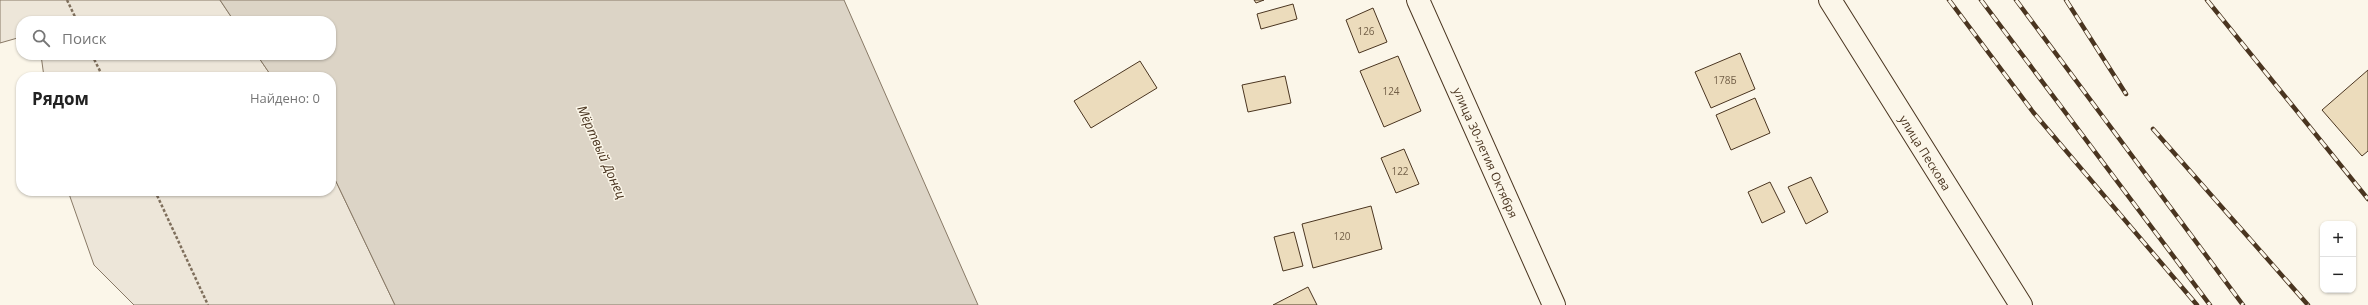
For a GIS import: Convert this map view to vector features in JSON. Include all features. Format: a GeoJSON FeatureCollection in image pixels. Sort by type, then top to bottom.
{"type":"FeatureCollection","features":[{"type":"Feature","properties":{"kind":"street","name":"улица 30-летия Октября"},"geometry":{"type":"LineString","coordinates":[[1418,0],[1554,305]]}},
{"type":"Feature","properties":{"kind":"street","name":"улица Пескова"},"geometry":{"type":"LineString","coordinates":[[1830,0],[2021,305]]}},
{"type":"Feature","properties":{"kind":"path"},"geometry":{"type":"LineString","coordinates":[[67,0],[75,16]]}},
{"type":"Feature","properties":{"kind":"path"},"geometry":{"type":"LineString","coordinates":[[94,60],[100,72]]}},
{"type":"Feature","properties":{"kind":"path"},"geometry":{"type":"LineString","coordinates":[[157,196],[208,305]]}},
{"type":"Feature","properties":{"kind":"shaded area"},"geometry":{"type":"Polygon","coordinates":[[[0,0],[220,0],[231,16],[16,16],[16,38],[0,43],[0,0]]]}},
{"type":"Feature","properties":{"kind":"shaded area"},"geometry":{"type":"Polygon","coordinates":[[[42,60],[260,60],[269,72],[43,72],[42,60]]]}},
{"type":"Feature","properties":{"kind":"shaded area"},"geometry":{"type":"Polygon","coordinates":[[[336,181],[395,305],[134,305],[94,265],[70,196],[336,196],[336,181]]]}},
{"type":"Feature","properties":{"kind":"water","name":"Мёртвый Донец"},"geometry":{"type":"Polygon","coordinates":[[[220,0],[844,0],[978,305],[395,305],[336,181],[336,72],[269,72],[260,60],[336,60],[336,16],[231,16],[220,0]]]}},
{"type":"Feature","properties":{"kind":"building"},"geometry":{"type":"Polygon","coordinates":[[[1254,0],[1264,0],[1256,3],[1254,0]]]}},
{"type":"Feature","properties":{"kind":"building"},"geometry":{"type":"Polygon","coordinates":[[[1293,4],[1297,19],[1261,29],[1257,14],[1293,4]]]}},
{"type":"Feature","properties":{"kind":"building"},"geometry":{"type":"Polygon","coordinates":[[[1373,8],[1387,42],[1359,53],[1346,20],[1373,8]]]}},
{"type":"Feature","properties":{"kind":"building"},"geometry":{"type":"Polygon","coordinates":[[[1740,53],[1755,89],[1711,108],[1695,72],[1740,53]]]}},
{"type":"Feature","properties":{"kind":"building"},"geometry":{"type":"Polygon","coordinates":[[[1398,56],[1421,111],[1384,127],[1360,71],[1398,56]]]}},
{"type":"Feature","properties":{"kind":"building"},"geometry":{"type":"Polygon","coordinates":[[[1140,61],[1157,88],[1091,128],[1074,101],[1140,61]]]}},
{"type":"Feature","properties":{"kind":"building"},"geometry":{"type":"Polygon","coordinates":[[[2368,70],[2368,151],[2362,156],[2322,110],[2368,70]]]}},
{"type":"Feature","properties":{"kind":"building"},"geometry":{"type":"Polygon","coordinates":[[[1285,76],[1291,103],[1248,112],[1242,85],[1285,76]]]}},
{"type":"Feature","properties":{"kind":"building"},"geometry":{"type":"Polygon","coordinates":[[[1755,98],[1770,133],[1731,150],[1716,115],[1755,98]]]}},
{"type":"Feature","properties":{"kind":"building"},"geometry":{"type":"Polygon","coordinates":[[[1404,149],[1419,184],[1396,193],[1381,158],[1404,149]]]}},
{"type":"Feature","properties":{"kind":"building"},"geometry":{"type":"Polygon","coordinates":[[[1811,177],[1828,212],[1806,224],[1788,187],[1811,177]]]}},
{"type":"Feature","properties":{"kind":"building"},"geometry":{"type":"Polygon","coordinates":[[[1770,182],[1785,212],[1762,223],[1748,192],[1770,182]]]}},
{"type":"Feature","properties":{"kind":"building"},"geometry":{"type":"Polygon","coordinates":[[[1371,206],[1382,249],[1313,268],[1302,224],[1371,206]]]}},
{"type":"Feature","properties":{"kind":"building"},"geometry":{"type":"Polygon","coordinates":[[[1294,232],[1303,266],[1283,271],[1274,237],[1294,232]]]}},
{"type":"Feature","properties":{"kind":"building"},"geometry":{"type":"Polygon","coordinates":[[[1308,287],[1317,305],[1273,305],[1308,287]]]}},
{"type":"Feature","properties":{"kind":"railway"},"geometry":{"type":"LineString","coordinates":[[1949,0],[2033,112],[2197,305]]}},
{"type":"Feature","properties":{"kind":"railway"},"geometry":{"type":"LineString","coordinates":[[1981,0],[2210,305]]}},
{"type":"Feature","properties":{"kind":"railway"},"geometry":{"type":"LineString","coordinates":[[2016,0],[2243,305]]}},
{"type":"Feature","properties":{"kind":"railway"},"geometry":{"type":"LineString","coordinates":[[2066,0],[2126,94]]}},
{"type":"Feature","properties":{"kind":"railway"},"geometry":{"type":"LineString","coordinates":[[2207,0],[2368,199]]}},
{"type":"Feature","properties":{"kind":"railway"},"geometry":{"type":"LineString","coordinates":[[2153,129],[2308,305]]}}]}
